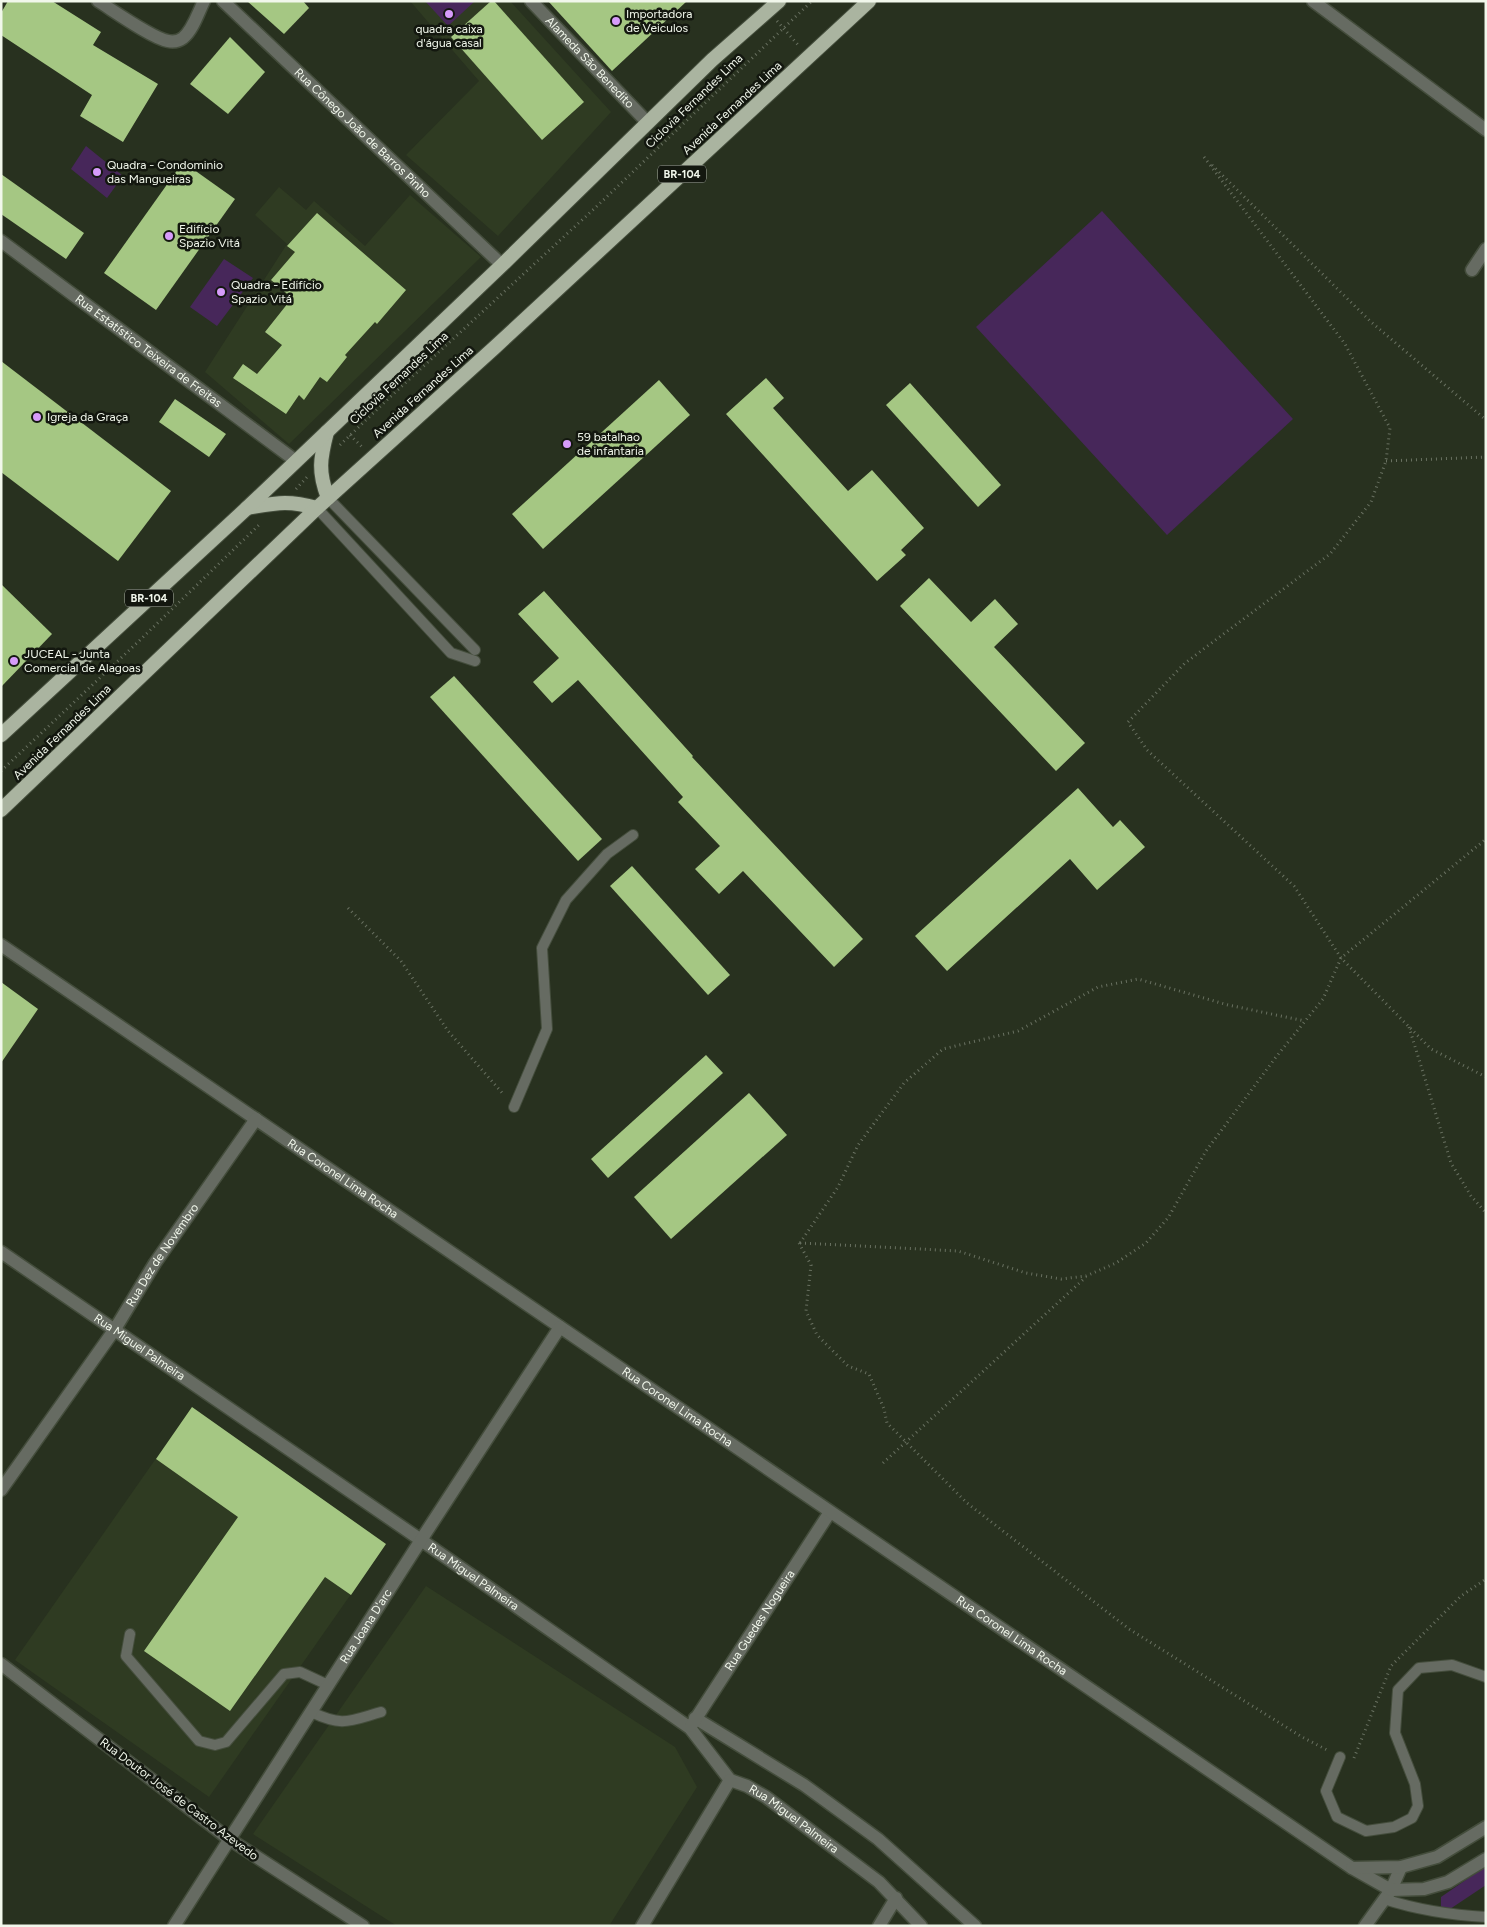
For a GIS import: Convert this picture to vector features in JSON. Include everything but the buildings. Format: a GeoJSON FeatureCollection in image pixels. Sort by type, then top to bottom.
{"type":"FeatureCollection","features":[{"type":"Feature","properties":{"kind":"highway","name":"BR-104"},"geometry":{"type":"LineString","coordinates":[[1,735],[247,508],[502,265],[712,60],[779,1]]}},
{"type":"Feature","properties":{"kind":"highway","name":"Avenida Fernandes Lima"},"geometry":{"type":"LineString","coordinates":[[1,810],[317,508],[869,1]]}},
{"type":"Feature","properties":{"kind":"highway"},"geometry":{"type":"LineString","coordinates":[[328,498],[321,481],[321,464],[332,427]]}},
{"type":"Feature","properties":{"kind":"highway"},"geometry":{"type":"LineString","coordinates":[[247,508],[282,502],[297,503],[317,508]]}},
{"type":"Feature","properties":{"kind":"street"},"geometry":{"type":"LineString","coordinates":[[99,2],[156,37],[168,41],[178,41],[184,37],[192,26],[204,1]]}},
{"type":"Feature","properties":{"kind":"street","name":"Rua Cônego João de Barros Pinho"},"geometry":{"type":"LineString","coordinates":[[223,1],[502,265]]}},
{"type":"Feature","properties":{"kind":"street","name":"Alameda São Benedito"},"geometry":{"type":"LineString","coordinates":[[531,1],[648,123]]}},
{"type":"Feature","properties":{"kind":"street"},"geometry":{"type":"LineString","coordinates":[[1313,1],[1486,130]]}},
{"type":"Feature","properties":{"kind":"street","name":"Rua Estatístico Teixeira de Freitas"},"geometry":{"type":"LineString","coordinates":[[1,241],[296,461]]}},
{"type":"Feature","properties":{"kind":"street"},"geometry":{"type":"LineString","coordinates":[[1472,270],[1486,249]]}},
{"type":"Feature","properties":{"kind":"street","name":"Rua Coronel Lima Rocha"},"geometry":{"type":"LineString","coordinates":[[1,945],[1352,1868],[1388,1895]]}},
{"type":"Feature","properties":{"kind":"street","name":"Rua Dez de Novembro"},"geometry":{"type":"LineString","coordinates":[[1,1490],[115,1329],[155,1264],[256,1119]]}},
{"type":"Feature","properties":{"kind":"street","name":"Rua Miguel Palmeira"},"geometry":{"type":"LineString","coordinates":[[1,1252],[421,1540],[693,1723],[804,1785],[878,1839],[975,1926]]}},
{"type":"Feature","properties":{"kind":"street","name":"Rua Joana D'arc"},"geometry":{"type":"LineString","coordinates":[[174,1926],[560,1327]]}},
{"type":"Feature","properties":{"kind":"street","name":"Rua Guedes Nogueira"},"geometry":{"type":"LineString","coordinates":[[693,1723],[830,1512]]}},
{"type":"Feature","properties":{"kind":"street","name":"Rua Doutor José de Castro Azevedo"},"geometry":{"type":"LineString","coordinates":[[1,1664],[229,1839],[363,1926]]}},
{"type":"Feature","properties":{"kind":"street","name":"Rua Miguel Palmeira"},"geometry":{"type":"LineString","coordinates":[[693,1723],[730,1780],[747,1786],[766,1797],[879,1882],[921,1926]]}},
{"type":"Feature","properties":{"kind":"street"},"geometry":{"type":"LineString","coordinates":[[642,1926],[730,1780]]}},
{"type":"Feature","properties":{"kind":"street"},"geometry":{"type":"LineString","coordinates":[[1352,1868],[1401,1867],[1437,1857],[1486,1827]]}},
{"type":"Feature","properties":{"kind":"street"},"geometry":{"type":"LineString","coordinates":[[1388,1895],[1424,1889],[1448,1882],[1486,1859]]}},
{"type":"Feature","properties":{"kind":"street"},"geometry":{"type":"LineString","coordinates":[[1365,1926],[1388,1895],[1401,1867]]}},
{"type":"Feature","properties":{"kind":"street"},"geometry":{"type":"LineString","coordinates":[[879,1926],[896,1898]]}},
{"type":"Feature","properties":{"kind":"lane"},"geometry":{"type":"LineString","coordinates":[[328,498],[475,650]]}},
{"type":"Feature","properties":{"kind":"lane"},"geometry":{"type":"LineString","coordinates":[[317,508],[451,653],[475,661]]}},
{"type":"Feature","properties":{"kind":"lane"},"geometry":{"type":"LineString","coordinates":[[514,1107],[547,1029],[542,948],[566,900],[607,854],[633,835]]}},
{"type":"Feature","properties":{"kind":"lane"},"geometry":{"type":"LineString","coordinates":[[130,1634],[126,1656],[199,1741],[215,1745],[226,1742],[284,1674],[300,1672],[328,1685]]}},
{"type":"Feature","properties":{"kind":"lane"},"geometry":{"type":"LineString","coordinates":[[1340,1757],[1326,1791],[1336,1817],[1366,1831],[1394,1827],[1412,1818],[1418,1806],[1415,1784],[1395,1732],[1398,1690],[1419,1668],[1452,1665],[1486,1677]]}},
{"type":"Feature","properties":{"kind":"lane"},"geometry":{"type":"LineString","coordinates":[[311,1712],[325,1719],[343,1723],[381,1712]]}},
{"type":"Feature","properties":{"kind":"lane"},"geometry":{"type":"LineString","coordinates":[[1388,1895],[1407,1906],[1450,1915],[1486,1917]]}},
{"type":"Feature","properties":{"kind":"path","name":"Ciclovia Fernandes Lima"},"geometry":{"type":"LineString","coordinates":[[1,771],[140,641],[350,436],[595,208],[812,1]]}},
{"type":"Feature","properties":{"kind":"path"},"geometry":{"type":"LineString","coordinates":[[768,12],[809,57]]}},
{"type":"Feature","properties":{"kind":"path"},"geometry":{"type":"LineString","coordinates":[[1486,420],[1371,322],[1204,156],[1346,344],[1390,428],[1386,461],[1371,502],[1330,554],[1185,663],[1128,722],[1147,750],[1294,886],[1341,958],[1409,1027],[1432,1049],[1486,1077]]}},
{"type":"Feature","properties":{"kind":"path"},"geometry":{"type":"LineString","coordinates":[[332,427],[350,436],[373,458]]}},
{"type":"Feature","properties":{"kind":"path"},"geometry":{"type":"LineString","coordinates":[[1386,461],[1486,457]]}},
{"type":"Feature","properties":{"kind":"path"},"geometry":{"type":"LineString","coordinates":[[799,1243],[958,1251],[1026,1273],[1061,1279],[1086,1276],[1116,1263],[1146,1243],[1168,1218],[1206,1151],[1276,1057],[1323,999],[1341,958],[1486,839]]}},
{"type":"Feature","properties":{"kind":"path"},"geometry":{"type":"LineString","coordinates":[[348,908],[401,961],[448,1031],[514,1107]]}},
{"type":"Feature","properties":{"kind":"path"},"geometry":{"type":"LineString","coordinates":[[799,1243],[838,1187],[858,1145],[904,1083],[943,1049],[1018,1030],[1098,987],[1138,979],[1228,1005],[1305,1021]]}},
{"type":"Feature","properties":{"kind":"path"},"geometry":{"type":"LineString","coordinates":[[1409,1027],[1452,1163],[1471,1196],[1486,1212]]}},
{"type":"Feature","properties":{"kind":"path"},"geometry":{"type":"LineString","coordinates":[[799,1243],[811,1265],[806,1311],[818,1335],[848,1366],[869,1374],[884,1409],[887,1423],[967,1503],[1129,1629],[1302,1737],[1340,1757]]}},
{"type":"Feature","properties":{"kind":"path"},"geometry":{"type":"LineString","coordinates":[[883,1463],[1086,1276]]}},
{"type":"Feature","properties":{"kind":"shaded area"},"geometry":{"type":"Polygon","coordinates":[[[410,1],[510,1],[611,112],[498,236],[406,155],[479,81],[410,1]]]}},
{"type":"Feature","properties":{"kind":"shaded area","name":"quadra caixa d'água casal"},"geometry":{"type":"Polygon","coordinates":[[[425,1],[475,1],[448,26],[425,1]]]}},
{"type":"Feature","properties":{"kind":"shaded area","name":"Quadra - Condominio das Mangueiras"},"geometry":{"type":"Polygon","coordinates":[[[86,146],[123,176],[107,198],[71,169],[86,146]]]}},
{"type":"Feature","properties":{"kind":"shaded area"},"geometry":{"type":"Polygon","coordinates":[[[279,187],[306,210],[314,201],[365,246],[410,195],[481,257],[289,444],[205,372],[287,244],[255,215],[279,187]]]}},
{"type":"Feature","properties":{"kind":"shaded area"},"geometry":{"type":"Polygon","coordinates":[[[1102,211],[1293,419],[1167,535],[976,327],[1102,211]]]}},
{"type":"Feature","properties":{"kind":"shaded area","name":"Quadra - Edifício Spazio Vitá"},"geometry":{"type":"Polygon","coordinates":[[[224,259],[253,278],[217,326],[190,307],[224,259]]]}},
{"type":"Feature","properties":{"kind":"shaded area"},"geometry":{"type":"Polygon","coordinates":[[[192,1407],[386,1544],[209,1797],[15,1660],[192,1407]]]}},
{"type":"Feature","properties":{"kind":"shaded area"},"geometry":{"type":"Polygon","coordinates":[[[426,1586],[675,1747],[697,1787],[609,1926],[397,1926],[253,1834],[426,1586]]]}},
{"type":"Feature","properties":{"kind":"shaded area"},"geometry":{"type":"Polygon","coordinates":[[[1486,1866],[1486,1885],[1441,1915],[1441,1897],[1486,1866]]]}},
{"type":"Feature","properties":{"kind":"place","name":"quadra caixa d'água casal"},"geometry":{"type":"Point","coordinates":[449,14]}},
{"type":"Feature","properties":{"kind":"place","name":"Importadora de Veiculos"},"geometry":{"type":"Point","coordinates":[616,21]}},
{"type":"Feature","properties":{"kind":"place","name":"Quadra - Condominio das Mangueiras"},"geometry":{"type":"Point","coordinates":[97,172]}},
{"type":"Feature","properties":{"kind":"place","name":"Edifício Spazio Vitá"},"geometry":{"type":"Point","coordinates":[169,236]}},
{"type":"Feature","properties":{"kind":"place","name":"Quadra - Edifício Spazio Vitá"},"geometry":{"type":"Point","coordinates":[221,292]}},
{"type":"Feature","properties":{"kind":"place","name":"Igreja da Graça"},"geometry":{"type":"Point","coordinates":[37,417]}},
{"type":"Feature","properties":{"kind":"place","name":"59 batalhao de infantaria"},"geometry":{"type":"Point","coordinates":[567,444]}},
{"type":"Feature","properties":{"kind":"place","name":"JUCEAL - Junta Comercial de Alagoas"},"geometry":{"type":"Point","coordinates":[14,661]}}]}
